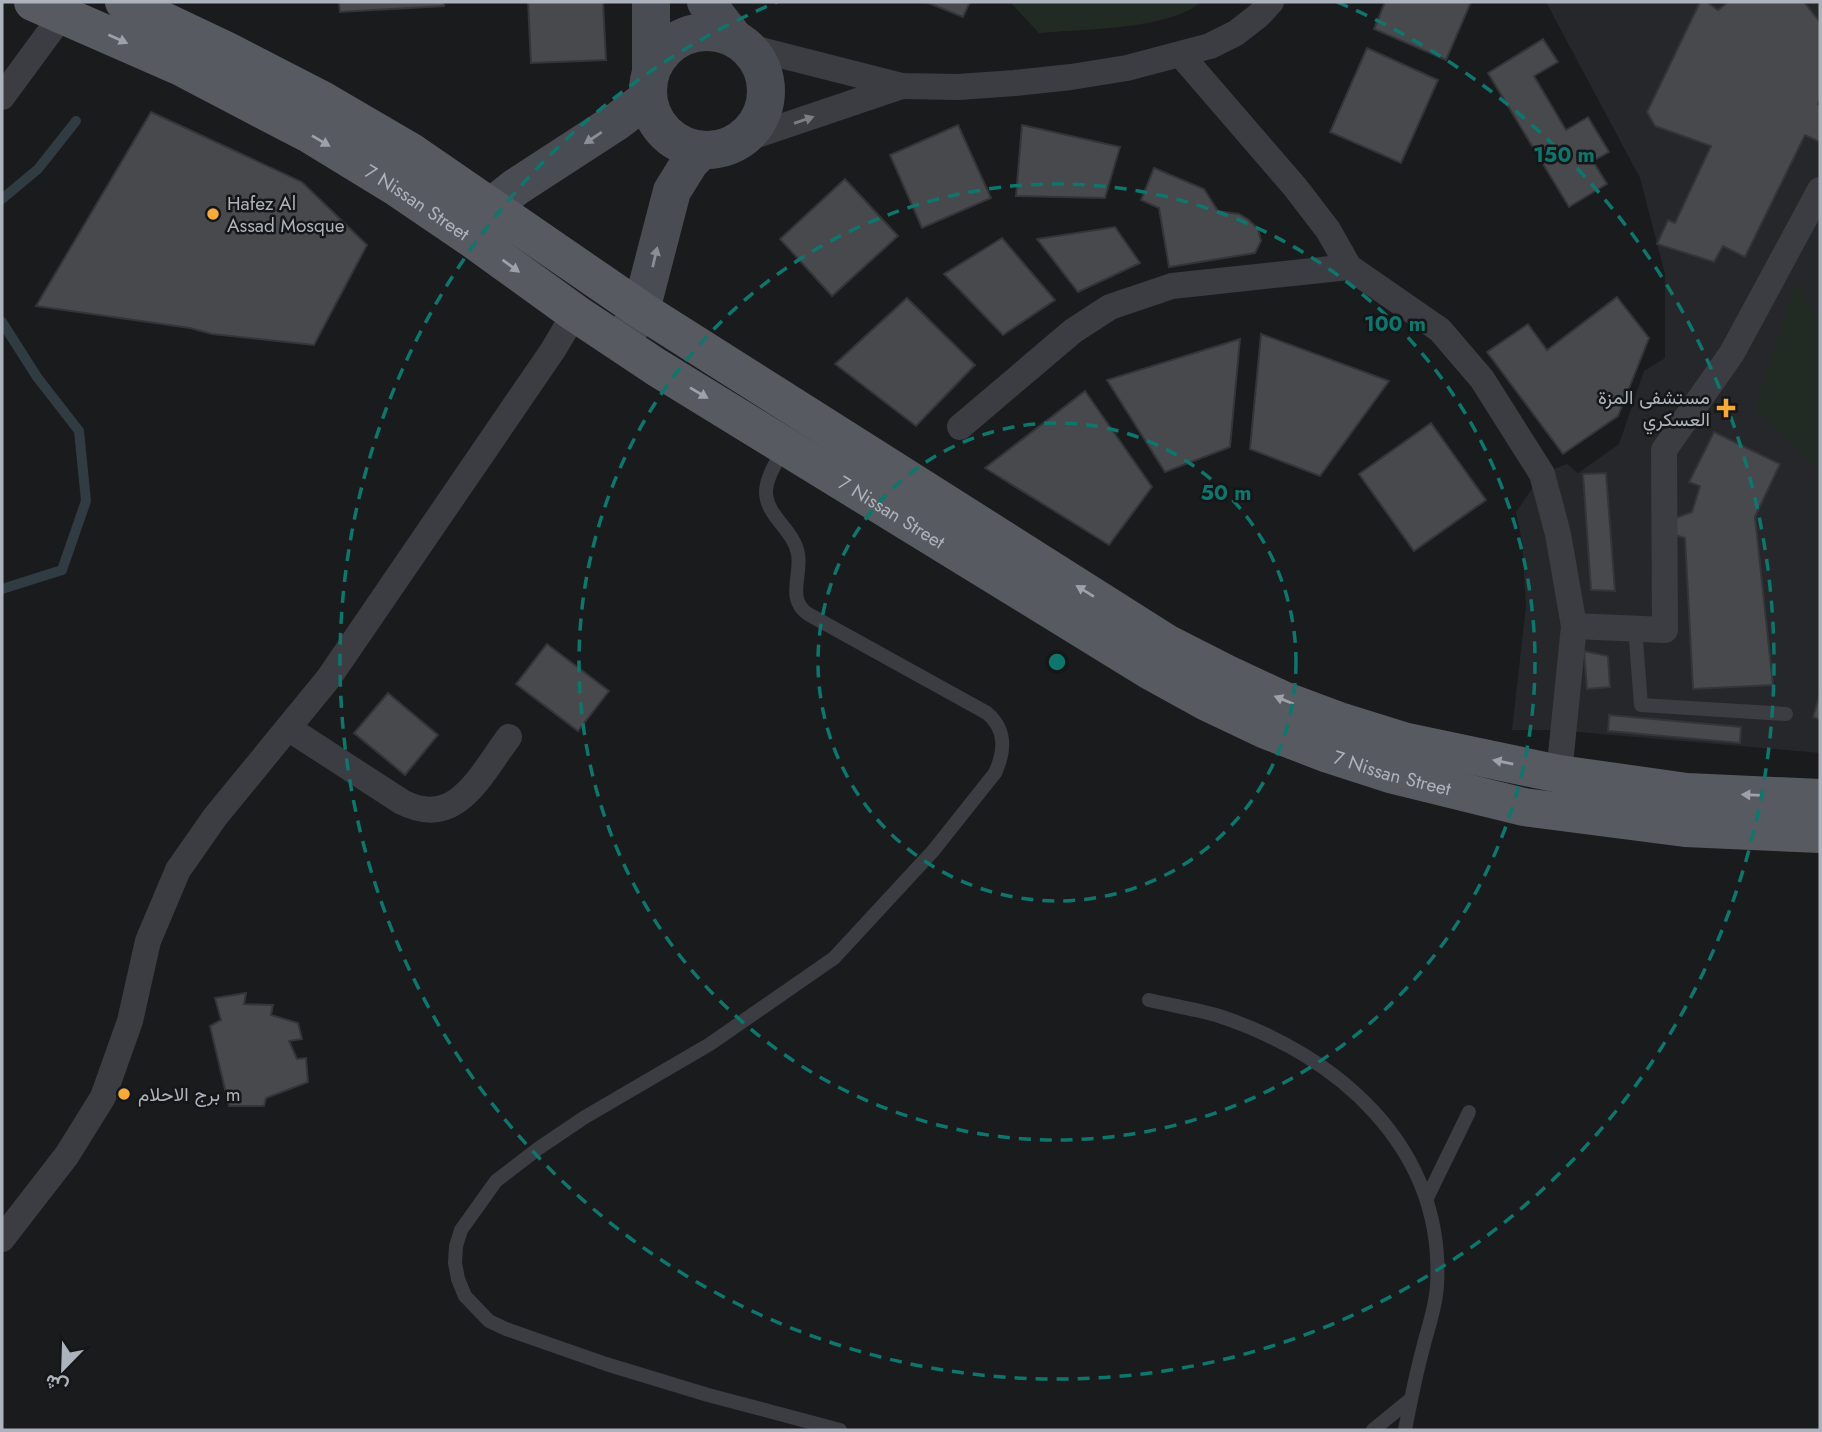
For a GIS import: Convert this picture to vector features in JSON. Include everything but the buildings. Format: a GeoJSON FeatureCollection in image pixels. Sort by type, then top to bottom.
{"type":"FeatureCollection","features":[{"type":"Feature","properties":{"kind":"main road","name":"7 Nissan Street"},"geometry":{"type":"LineString","coordinates":[[124,2],[322,100],[411,152],[641,310],[1168,644],[1225,673],[1294,704],[1403,741],[1559,774],[1687,792],[1820,798]]}},
{"type":"Feature","properties":{"kind":"main road","name":"7 Nissan Street"},"geometry":{"type":"LineString","coordinates":[[48,8],[179,66],[311,135],[396,187],[656,367],[1149,670],[1266,730],[1390,774],[1524,807],[1685,828],[1820,834]]}},
{"type":"Feature","properties":{"kind":"street"},"geometry":{"type":"LineString","coordinates":[[651,2],[649,83],[653,117],[666,134],[682,145],[702,150],[722,149],[902,86]]}},
{"type":"Feature","properties":{"kind":"street"},"geometry":{"type":"LineString","coordinates":[[706,2],[757,60],[764,77],[766,95],[762,113],[753,129],[739,141]]}},
{"type":"Feature","properties":{"kind":"street"},"geometry":{"type":"LineString","coordinates":[[474,240],[492,206],[516,187],[616,122],[649,83],[665,49],[685,35],[718,33],[740,42],[902,86],[958,87],[1071,77],[1181,54],[1210,46],[1236,33],[1271,2]]}},
{"type":"Feature","properties":{"kind":"street"},"geometry":{"type":"LineString","coordinates":[[2,97],[48,8]]}},
{"type":"Feature","properties":{"kind":"street"},"geometry":{"type":"LineString","coordinates":[[1181,54],[1295,187],[1328,230],[1349,267],[1440,330],[1482,379],[1542,474],[1558,534],[1574,626],[1559,774]]}},
{"type":"Feature","properties":{"kind":"street"},"geometry":{"type":"LineString","coordinates":[[621,342],[641,310],[672,191],[685,169],[702,150]]}},
{"type":"Feature","properties":{"kind":"street"},"geometry":{"type":"LineString","coordinates":[[1574,626],[1665,630],[1664,450],[1732,353],[1820,190]]}},
{"type":"Feature","properties":{"kind":"street"},"geometry":{"type":"LineString","coordinates":[[960,427],[1073,331],[1110,307],[1172,286],[1349,267]]}},
{"type":"Feature","properties":{"kind":"street"},"geometry":{"type":"LineString","coordinates":[[2,1239],[67,1155],[103,1097],[130,1021],[148,941],[178,870],[215,817],[327,679],[554,350],[575,313]]}},
{"type":"Feature","properties":{"kind":"street"},"geometry":{"type":"LineString","coordinates":[[288,728],[401,802],[417,810],[435,811],[452,806],[465,794],[509,737]]}},
{"type":"Feature","properties":{"kind":"lane"},"geometry":{"type":"LineString","coordinates":[[785,446],[767,483],[766,496],[771,510],[794,538],[799,567],[795,595],[797,603],[808,614],[987,713],[1001,730],[1003,743],[995,773],[933,851],[834,958],[710,1044],[551,1140],[496,1181],[461,1230],[455,1263],[465,1296],[489,1321],[506,1329],[606,1364],[835,1430]]}},
{"type":"Feature","properties":{"kind":"lane"},"geometry":{"type":"LineString","coordinates":[[1635,628],[1641,705],[1786,714]]}},
{"type":"Feature","properties":{"kind":"lane"},"geometry":{"type":"LineString","coordinates":[[1149,1000],[1215,1015],[1245,1026],[1302,1054],[1336,1077],[1386,1123],[1415,1168],[1427,1198],[1434,1228],[1437,1285],[1405,1430]]}},
{"type":"Feature","properties":{"kind":"lane"},"geometry":{"type":"LineString","coordinates":[[1427,1198],[1469,1112]]}},
{"type":"Feature","properties":{"kind":"lane"},"geometry":{"type":"LineString","coordinates":[[1373,1430],[1410,1399]]}},
{"type":"Feature","properties":{"kind":"shaded area"},"geometry":{"type":"Polygon","coordinates":[[[1010,2],[1201,2],[1168,18],[1147,23],[1039,33],[1010,2]]]}},
{"type":"Feature","properties":{"kind":"shaded area","name":"مستشفى المزة العسكري"},"geometry":{"type":"Polygon","coordinates":[[[1546,2],[1820,2],[1820,753],[1555,730],[1512,730],[1526,606],[1522,542],[1516,512],[1542,474],[1567,464],[1578,473],[1619,444],[1644,371],[1665,358],[1665,274],[1640,178],[1546,2]]]}},
{"type":"Feature","properties":{"kind":"shaded area"},"geometry":{"type":"Polygon","coordinates":[[[1796,280],[1820,323],[1820,471],[1755,408],[1796,280]]]}},
{"type":"Feature","properties":{"kind":"waterway"},"geometry":{"type":"LineString","coordinates":[[2,199],[38,169],[76,121]]}},
{"type":"Feature","properties":{"kind":"waterway"},"geometry":{"type":"LineString","coordinates":[[2,322],[37,377],[79,431],[86,501],[62,570],[2,589]]}},
{"type":"Feature","properties":{"kind":"place","name":"Hafez Al Assad Mosque"},"geometry":{"type":"Point","coordinates":[213,214]}},
{"type":"Feature","properties":{"kind":"place","name":"مستشفى المزة العسكري"},"geometry":{"type":"Point","coordinates":[1726,408]}},
{"type":"Feature","properties":{"kind":"place","name":"برج الاحلام m"},"geometry":{"type":"Point","coordinates":[124,1094]}}]}
